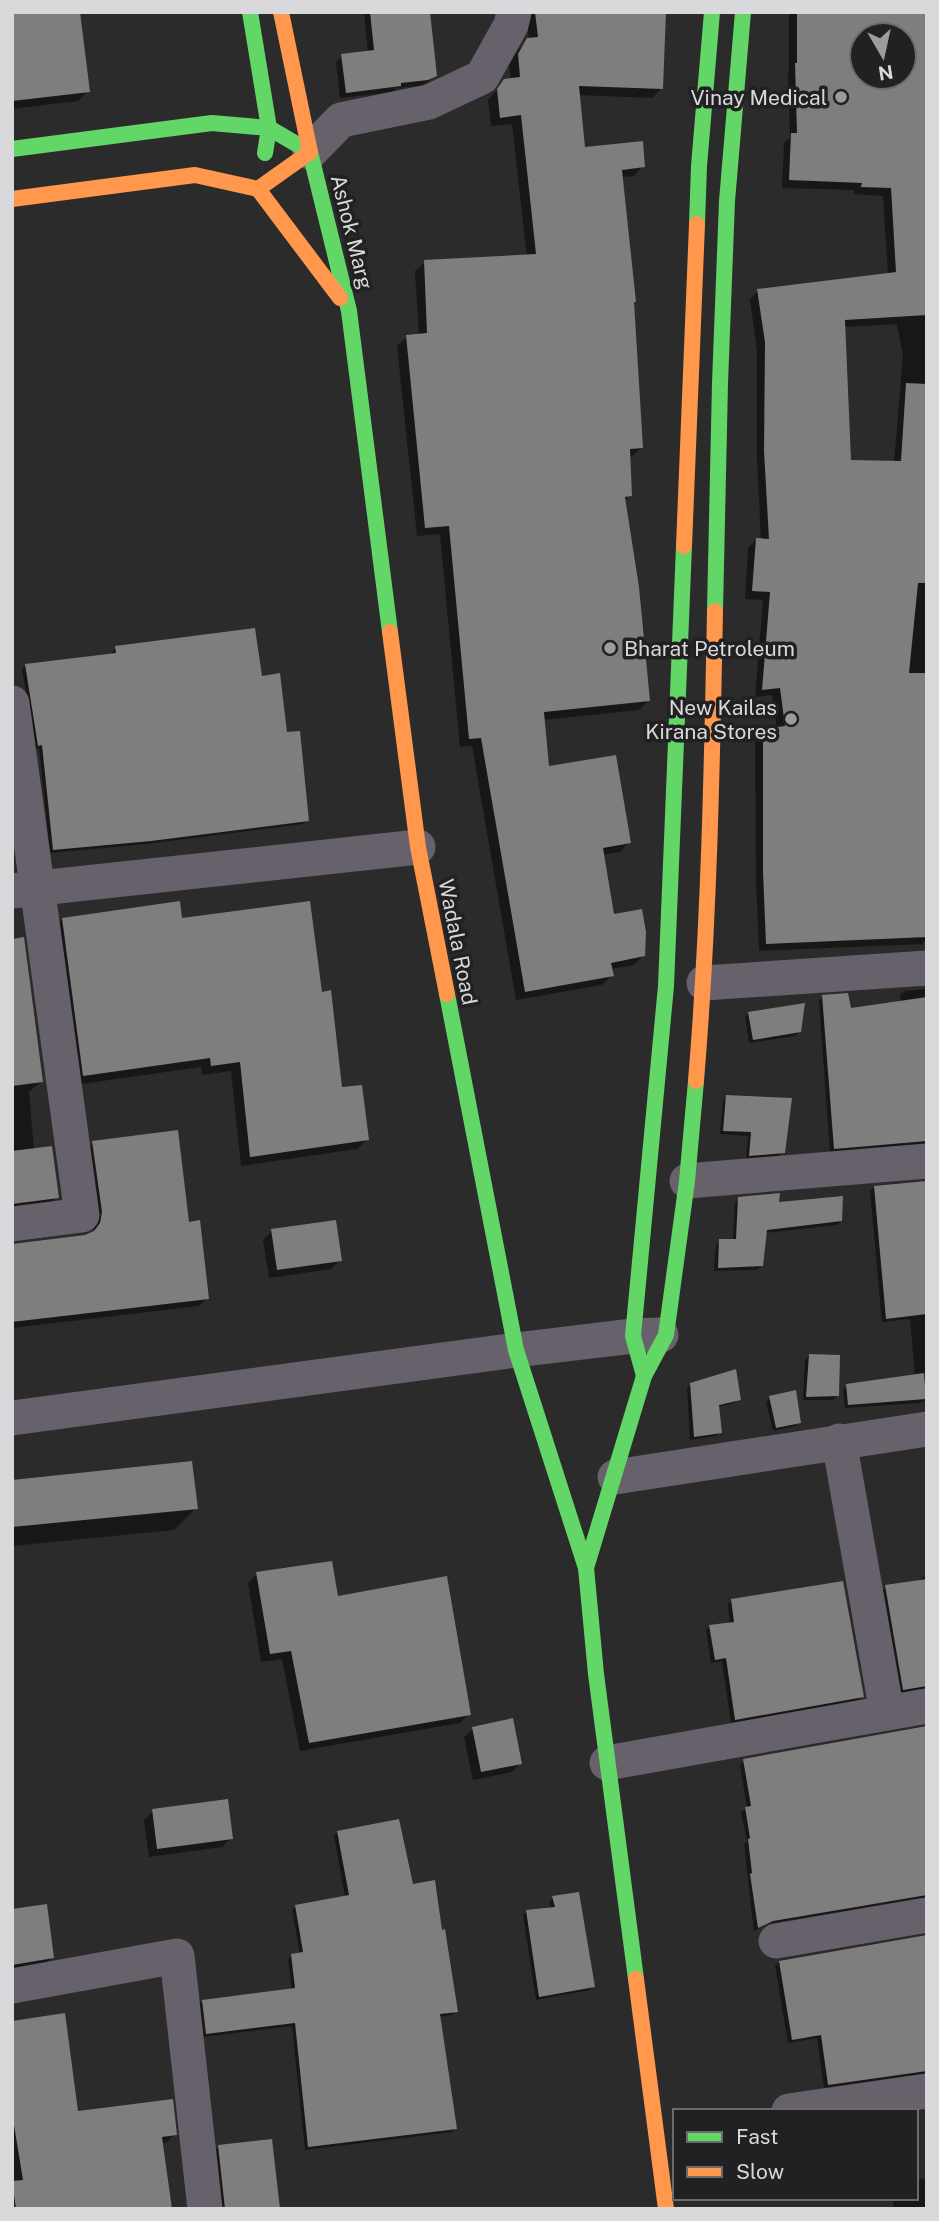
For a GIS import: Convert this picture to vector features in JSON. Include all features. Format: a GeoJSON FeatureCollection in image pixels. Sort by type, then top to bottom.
{"type":"FeatureCollection","features":[{"type":"Feature","properties":{"kind":"main road"},"geometry":{"type":"LineString","coordinates":[[250,12],[269,128],[257,189]]}},
{"type":"Feature","properties":{"kind":"main road"},"geometry":{"type":"LineString","coordinates":[[12,199],[195,175],[257,189],[310,152],[281,12]]}},
{"type":"Feature","properties":{"kind":"main road"},"geometry":{"type":"LineString","coordinates":[[666,2209],[666,2144],[607,1763],[586,1568],[644,1376],[650,1336],[687,1181],[704,983],[697,672],[699,166],[712,12]]}},
{"type":"Feature","properties":{"kind":"main road"},"geometry":{"type":"LineString","coordinates":[[644,1376],[650,1336],[666,986],[697,672],[720,383],[727,201],[744,12]]}},
{"type":"Feature","properties":{"kind":"main road","name":"Ashok Marg"},"geometry":{"type":"LineString","coordinates":[[12,149],[212,123],[269,128],[310,152],[349,311]]}},
{"type":"Feature","properties":{"kind":"main road","name":"Ashok Marg"},"geometry":{"type":"LineString","coordinates":[[257,189],[349,311]]}},
{"type":"Feature","properties":{"kind":"main road","name":"Wadala Road"},"geometry":{"type":"LineString","coordinates":[[349,311],[418,847],[516,1350],[586,1568]]}},
{"type":"Feature","properties":{"kind":"street"},"geometry":{"type":"LineString","coordinates":[[310,152],[341,120],[429,102],[482,77],[511,25],[514,12]]}},
{"type":"Feature","properties":{"kind":"street"},"geometry":{"type":"LineString","coordinates":[[12,703],[25,889],[82,1215],[12,1224]]}},
{"type":"Feature","properties":{"kind":"street"},"geometry":{"type":"LineString","coordinates":[[25,889],[418,847]]}},
{"type":"Feature","properties":{"kind":"street"},"geometry":{"type":"LineString","coordinates":[[704,983],[927,968]]}},
{"type":"Feature","properties":{"kind":"street"},"geometry":{"type":"LineString","coordinates":[[687,1181],[927,1161]]}},
{"type":"Feature","properties":{"kind":"street"},"geometry":{"type":"LineString","coordinates":[[12,1418],[516,1350],[650,1336]]}},
{"type":"Feature","properties":{"kind":"street"},"geometry":{"type":"LineString","coordinates":[[615,1477],[927,1429]]}},
{"type":"Feature","properties":{"kind":"street"},"geometry":{"type":"LineString","coordinates":[[839,1441],[887,1713]]}},
{"type":"Feature","properties":{"kind":"street"},"geometry":{"type":"LineString","coordinates":[[607,1763],[927,1706]]}},
{"type":"Feature","properties":{"kind":"street"},"geometry":{"type":"LineString","coordinates":[[776,1941],[927,1915]]}},
{"type":"Feature","properties":{"kind":"street"},"geometry":{"type":"LineString","coordinates":[[12,1986],[177,1956],[205,2209]]}},
{"type":"Feature","properties":{"kind":"street"},"geometry":{"type":"LineString","coordinates":[[803,2109],[927,2091]]}},
{"type":"Feature","properties":{"kind":"building"},"geometry":{"type":"Polygon","coordinates":[[[12,12],[80,12],[90,92],[12,101],[12,12]]]}},
{"type":"Feature","properties":{"kind":"building"},"geometry":{"type":"Polygon","coordinates":[[[370,12],[430,12],[437,76],[428,80],[401,83],[401,86],[346,93],[341,54],[374,50],[370,12]]]}},
{"type":"Feature","properties":{"kind":"building"},"geometry":{"type":"Polygon","coordinates":[[[535,12],[666,12],[663,89],[579,86],[585,147],[643,141],[645,167],[622,170],[636,302],[643,448],[630,449],[632,496],[625,497],[639,587],[650,701],[544,712],[549,766],[616,755],[631,843],[603,848],[614,914],[642,909],[646,932],[645,956],[611,963],[614,976],[525,992],[481,738],[469,739],[449,526],[425,528],[406,335],[427,333],[424,260],[536,254],[521,115],[500,118],[497,89],[504,79],[520,77],[518,54],[527,38],[538,37],[535,12]]]}},
{"type":"Feature","properties":{"kind":"building"},"geometry":{"type":"Polygon","coordinates":[[[797,12],[927,12],[927,315],[845,320],[851,460],[901,461],[906,383],[927,384],[927,583],[918,583],[909,673],[927,673],[927,937],[766,944],[763,729],[785,726],[780,688],[762,690],[770,592],[752,591],[756,538],[769,539],[764,451],[765,342],[757,289],[896,272],[891,188],[861,187],[862,183],[789,180],[791,133],[797,133],[797,12]]]}},
{"type":"Feature","properties":{"kind":"building"},"geometry":{"type":"Polygon","coordinates":[[[255,628],[262,676],[280,673],[287,732],[300,731],[309,821],[53,850],[42,745],[38,746],[25,664],[116,653],[115,646],[255,628]]]}},
{"type":"Feature","properties":{"kind":"building"},"geometry":{"type":"Polygon","coordinates":[[[180,901],[182,918],[310,901],[322,992],[331,990],[342,1087],[362,1085],[369,1140],[250,1157],[240,1062],[211,1066],[210,1058],[83,1076],[62,918],[180,901]]]}},
{"type":"Feature","properties":{"kind":"building"},"geometry":{"type":"Polygon","coordinates":[[[24,937],[43,1082],[12,1086],[12,939],[24,937]]]}},
{"type":"Feature","properties":{"kind":"building"},"geometry":{"type":"Polygon","coordinates":[[[848,993],[851,1008],[927,997],[927,1141],[834,1149],[822,995],[848,993]]]}},
{"type":"Feature","properties":{"kind":"building"},"geometry":{"type":"Polygon","coordinates":[[[805,1003],[801,1032],[753,1040],[748,1012],[805,1003]]]}},
{"type":"Feature","properties":{"kind":"building"},"geometry":{"type":"Polygon","coordinates":[[[726,1095],[792,1098],[785,1153],[749,1156],[751,1132],[723,1131],[726,1095]]]}},
{"type":"Feature","properties":{"kind":"building"},"geometry":{"type":"Polygon","coordinates":[[[178,1130],[189,1222],[200,1220],[209,1299],[12,1322],[12,1244],[85,1235],[94,1231],[100,1223],[102,1212],[92,1141],[178,1130]]]}},
{"type":"Feature","properties":{"kind":"building"},"geometry":{"type":"Polygon","coordinates":[[[52,1146],[59,1198],[12,1204],[12,1151],[52,1146]]]}},
{"type":"Feature","properties":{"kind":"building"},"geometry":{"type":"Polygon","coordinates":[[[927,1181],[927,1314],[886,1319],[874,1186],[927,1181]]]}},
{"type":"Feature","properties":{"kind":"building"},"geometry":{"type":"Polygon","coordinates":[[[780,1193],[779,1202],[843,1196],[842,1221],[767,1230],[763,1266],[718,1268],[719,1239],[736,1239],[738,1197],[780,1193]]]}},
{"type":"Feature","properties":{"kind":"building"},"geometry":{"type":"Polygon","coordinates":[[[336,1220],[342,1261],[277,1270],[271,1229],[336,1220]]]}},
{"type":"Feature","properties":{"kind":"building"},"geometry":{"type":"Polygon","coordinates":[[[809,1354],[840,1355],[839,1396],[806,1397],[809,1354]]]}},
{"type":"Feature","properties":{"kind":"building"},"geometry":{"type":"Polygon","coordinates":[[[736,1369],[741,1400],[719,1405],[722,1433],[694,1437],[690,1383],[736,1369]]]}},
{"type":"Feature","properties":{"kind":"building"},"geometry":{"type":"Polygon","coordinates":[[[924,1373],[926,1399],[848,1405],[846,1384],[924,1373]]]}},
{"type":"Feature","properties":{"kind":"building"},"geometry":{"type":"Polygon","coordinates":[[[796,1390],[801,1423],[776,1428],[769,1396],[796,1390]]]}},
{"type":"Feature","properties":{"kind":"building"},"geometry":{"type":"Polygon","coordinates":[[[192,1461],[198,1509],[12,1527],[12,1480],[192,1461]]]}},
{"type":"Feature","properties":{"kind":"building"},"geometry":{"type":"Polygon","coordinates":[[[332,1561],[338,1596],[447,1576],[471,1715],[309,1743],[291,1651],[270,1654],[256,1572],[332,1561]]]}},
{"type":"Feature","properties":{"kind":"building"},"geometry":{"type":"Polygon","coordinates":[[[927,1579],[927,1686],[903,1690],[885,1585],[927,1579]]]}},
{"type":"Feature","properties":{"kind":"building"},"geometry":{"type":"Polygon","coordinates":[[[843,1581],[864,1697],[735,1720],[726,1658],[715,1660],[709,1625],[734,1622],[731,1599],[843,1581]]]}},
{"type":"Feature","properties":{"kind":"building"},"geometry":{"type":"Polygon","coordinates":[[[513,1718],[522,1764],[481,1772],[472,1727],[513,1718]]]}},
{"type":"Feature","properties":{"kind":"building"},"geometry":{"type":"Polygon","coordinates":[[[927,1726],[927,1895],[773,1921],[758,1928],[750,1874],[750,1838],[745,1807],[751,1806],[743,1759],[927,1726]]]}},
{"type":"Feature","properties":{"kind":"building"},"geometry":{"type":"Polygon","coordinates":[[[228,1799],[233,1839],[157,1849],[152,1809],[228,1799]]]}},
{"type":"Feature","properties":{"kind":"building"},"geometry":{"type":"Polygon","coordinates":[[[399,1819],[413,1884],[435,1880],[442,1930],[445,1929],[458,2012],[440,2014],[457,2129],[308,2147],[295,2023],[206,2034],[202,2000],[295,1988],[291,1954],[303,1952],[295,1905],[349,1895],[337,1831],[399,1819]]]}},
{"type":"Feature","properties":{"kind":"building"},"geometry":{"type":"Polygon","coordinates":[[[579,1892],[595,1987],[539,1997],[526,1910],[555,1907],[552,1896],[579,1892]]]}},
{"type":"Feature","properties":{"kind":"building"},"geometry":{"type":"Polygon","coordinates":[[[47,1904],[54,1958],[12,1965],[12,1909],[47,1904]]]}},
{"type":"Feature","properties":{"kind":"building"},"geometry":{"type":"Polygon","coordinates":[[[927,1935],[927,2071],[828,2085],[821,2035],[792,2040],[779,1961],[927,1935]]]}},
{"type":"Feature","properties":{"kind":"building"},"geometry":{"type":"Polygon","coordinates":[[[65,2013],[78,2111],[173,2099],[177,2135],[162,2137],[172,2209],[16,2209],[12,2181],[23,2180],[12,2113],[12,2021],[65,2013]]]}},
{"type":"Feature","properties":{"kind":"building"},"geometry":{"type":"Polygon","coordinates":[[[272,2139],[280,2209],[225,2209],[218,2145],[272,2139]]]}},
{"type":"Feature","properties":{"kind":"traffic: fast"},"geometry":{"type":"LineString","coordinates":[[250,12],[269,128],[265,153]]}},
{"type":"Feature","properties":{"kind":"traffic: fast"},"geometry":{"type":"LineString","coordinates":[[697,224],[712,12]]}},
{"type":"Feature","properties":{"kind":"traffic: fast"},"geometry":{"type":"LineString","coordinates":[[715,611],[727,201],[743,12]]}},
{"type":"Feature","properties":{"kind":"traffic: fast"},"geometry":{"type":"LineString","coordinates":[[12,149],[212,123],[269,128],[310,152],[349,311],[390,632]]}},
{"type":"Feature","properties":{"kind":"traffic: fast"},"geometry":{"type":"LineString","coordinates":[[644,1376],[633,1336],[666,986],[684,546]]}},
{"type":"Feature","properties":{"kind":"traffic: fast"},"geometry":{"type":"LineString","coordinates":[[447,994],[516,1350],[586,1568]]}},
{"type":"Feature","properties":{"kind":"traffic: fast"},"geometry":{"type":"LineString","coordinates":[[636,1979],[596,1674],[586,1568],[644,1376],[666,1335],[687,1181],[696,1081]]}},
{"type":"Feature","properties":{"kind":"traffic: slow"},"geometry":{"type":"LineString","coordinates":[[258,189],[310,152],[281,12]]}},
{"type":"Feature","properties":{"kind":"traffic: slow"},"geometry":{"type":"LineString","coordinates":[[12,199],[195,175],[258,189],[340,298]]}},
{"type":"Feature","properties":{"kind":"traffic: slow"},"geometry":{"type":"LineString","coordinates":[[684,546],[697,224]]}},
{"type":"Feature","properties":{"kind":"traffic: slow"},"geometry":{"type":"LineString","coordinates":[[696,1081],[707,905],[715,611]]}},
{"type":"Feature","properties":{"kind":"traffic: slow"},"geometry":{"type":"LineString","coordinates":[[390,632],[418,847],[447,994]]}},
{"type":"Feature","properties":{"kind":"traffic: slow"},"geometry":{"type":"LineString","coordinates":[[636,1979],[666,2209]]}},
{"type":"Feature","properties":{"kind":"place","name":"Vinay Medical"},"geometry":{"type":"Point","coordinates":[841,97]}},
{"type":"Feature","properties":{"kind":"place","name":"Bharat Petroleum"},"geometry":{"type":"Point","coordinates":[610,648]}},
{"type":"Feature","properties":{"kind":"place","name":"New Kailas Kirana Stores"},"geometry":{"type":"Point","coordinates":[791,719]}}]}
